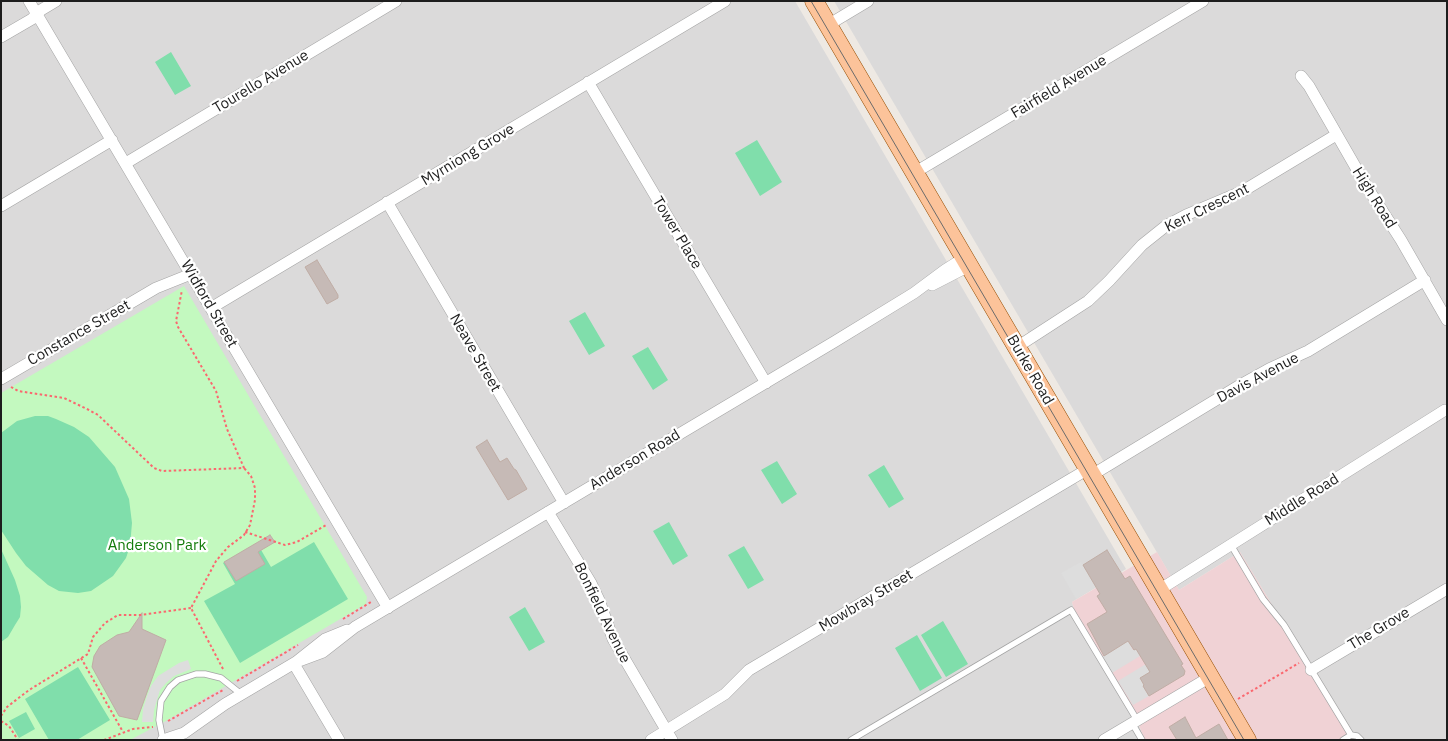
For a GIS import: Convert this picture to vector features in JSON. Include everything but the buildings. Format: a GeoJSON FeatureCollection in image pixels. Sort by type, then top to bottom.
{"type":"FeatureCollection","features":[{"type":"Feature","properties":{"kind":"main road","name":"Burke Road"},"geometry":{"type":"LineString","coordinates":[[814,1],[1247,740]]}},
{"type":"Feature","properties":{"kind":"street","name":"Widford Street"},"geometry":{"type":"LineString","coordinates":[[29,1],[388,608]]}},
{"type":"Feature","properties":{"kind":"street"},"geometry":{"type":"LineString","coordinates":[[1,37],[56,1]]}},
{"type":"Feature","properties":{"kind":"street","name":"Tourello Avenue"},"geometry":{"type":"LineString","coordinates":[[126,163],[396,1]]}},
{"type":"Feature","properties":{"kind":"street","name":"Myrniong Grove"},"geometry":{"type":"LineString","coordinates":[[210,308],[724,1]]}},
{"type":"Feature","properties":{"kind":"street"},"geometry":{"type":"LineString","coordinates":[[828,25],[868,1]]}},
{"type":"Feature","properties":{"kind":"street","name":"Fairfield Avenue"},"geometry":{"type":"LineString","coordinates":[[914,173],[1203,1]]}},
{"type":"Feature","properties":{"kind":"street","name":"High Road"},"geometry":{"type":"LineString","coordinates":[[1301,76],[1309,86],[1336,136],[1447,320]]}},
{"type":"Feature","properties":{"kind":"street","name":"Tower Place"},"geometry":{"type":"LineString","coordinates":[[588,82],[766,383]]}},
{"type":"Feature","properties":{"kind":"street","name":"Kerr Crescent"},"geometry":{"type":"LineString","coordinates":[[1017,347],[1088,301],[1099,292],[1142,245],[1167,225],[1244,191],[1336,136]]}},
{"type":"Feature","properties":{"kind":"street"},"geometry":{"type":"LineString","coordinates":[[1,206],[112,140]]}},
{"type":"Feature","properties":{"kind":"street","name":"Neave Street"},"geometry":{"type":"LineString","coordinates":[[387,202],[564,503]]}},
{"type":"Feature","properties":{"kind":"street","name":"Anderson Road"},"geometry":{"type":"LineString","coordinates":[[163,740],[184,732],[224,704],[295,663],[325,639],[356,627],[914,293],[948,278],[967,262]]}},
{"type":"Feature","properties":{"kind":"street","name":"Constance Street"},"geometry":{"type":"LineString","coordinates":[[6,382],[188,269]]}},
{"type":"Feature","properties":{"kind":"street","name":"Davis Avenue"},"geometry":{"type":"LineString","coordinates":[[1090,472],[1248,380],[1308,351],[1424,280]]}},
{"type":"Feature","properties":{"kind":"street","name":"Middle Road"},"geometry":{"type":"LineString","coordinates":[[1159,590],[1445,410]]}},
{"type":"Feature","properties":{"kind":"street","name":"Mowbray Street"},"geometry":{"type":"LineString","coordinates":[[651,740],[669,735],[725,694],[749,670],[1090,472]]}},
{"type":"Feature","properties":{"kind":"street","name":"Bonfield Avenue"},"geometry":{"type":"LineString","coordinates":[[548,512],[599,600],[613,639],[669,735]]}},
{"type":"Feature","properties":{"kind":"street","name":"The Grove"},"geometry":{"type":"LineString","coordinates":[[1308,664],[1447,589]]}},
{"type":"Feature","properties":{"kind":"street"},"geometry":{"type":"LineString","coordinates":[[295,663],[339,740]]}},
{"type":"Feature","properties":{"kind":"street"},"geometry":{"type":"LineString","coordinates":[[1104,740],[1210,677]]}},
{"type":"Feature","properties":{"kind":"lane"},"geometry":{"type":"LineString","coordinates":[[1231,545],[1263,599],[1284,625],[1351,735]]}},
{"type":"Feature","properties":{"kind":"lane"},"geometry":{"type":"LineString","coordinates":[[851,740],[1071,610],[1134,722],[1142,740]]}},
{"type":"Feature","properties":{"kind":"lane"},"geometry":{"type":"LineString","coordinates":[[163,740],[159,720],[162,701],[170,687],[178,680],[196,674],[206,674],[221,678],[231,684],[241,694]]}},
{"type":"Feature","properties":{"kind":"lane"},"geometry":{"type":"LineString","coordinates":[[1342,740],[1351,735],[1357,736],[1361,740]]}},
{"type":"Feature","properties":{"kind":"path"},"geometry":{"type":"LineString","coordinates":[[182,286],[176,321],[178,327],[216,391],[227,429],[244,468],[251,476],[255,488],[255,500],[250,525],[246,532],[228,547],[216,562],[191,608]]}},
{"type":"Feature","properties":{"kind":"path"},"geometry":{"type":"LineString","coordinates":[[6,382],[18,391],[64,398],[88,409],[98,415],[154,468],[162,471],[244,468]]}},
{"type":"Feature","properties":{"kind":"path"},"geometry":{"type":"LineString","coordinates":[[246,532],[290,545],[326,525]]}},
{"type":"Feature","properties":{"kind":"path"},"geometry":{"type":"LineString","coordinates":[[339,621],[372,602]]}},
{"type":"Feature","properties":{"kind":"path"},"geometry":{"type":"LineString","coordinates":[[1,716],[7,707],[29,690],[88,654],[93,637],[105,623],[118,615],[140,616],[191,608]]}},
{"type":"Feature","properties":{"kind":"path"},"geometry":{"type":"LineString","coordinates":[[191,608],[231,684]]}},
{"type":"Feature","properties":{"kind":"path"},"geometry":{"type":"LineString","coordinates":[[104,740],[123,732],[160,726],[306,640]]}},
{"type":"Feature","properties":{"kind":"path"},"geometry":{"type":"LineString","coordinates":[[81,658],[123,732]]}},
{"type":"Feature","properties":{"kind":"path"},"geometry":{"type":"LineString","coordinates":[[1226,706],[1308,664]]}},
{"type":"Feature","properties":{"kind":"path"},"geometry":{"type":"LineString","coordinates":[[1,721],[9,726],[18,740]]}},
{"type":"Feature","properties":{"kind":"shaded area"},"geometry":{"type":"Polygon","coordinates":[[[1,1],[795,1],[1126,569],[1072,602],[1074,609],[1131,706],[1145,740],[1,740],[1,1]]]}},
{"type":"Feature","properties":{"kind":"shaded area"},"geometry":{"type":"Polygon","coordinates":[[[834,1],[1447,1],[1447,740],[1354,740],[1240,552],[1179,590],[834,1]]]}},
{"type":"Feature","properties":{"kind":"shaded area"},"geometry":{"type":"Polygon","coordinates":[[[1157,552],[1179,590],[1240,552],[1354,740],[1145,740],[1131,706],[1074,609],[1072,602],[1157,552]]]}},
{"type":"Feature","properties":{"kind":"shaded area"},"geometry":{"type":"Polygon","coordinates":[[[1081,562],[1096,587],[1076,599],[1061,573],[1081,562]]]}},
{"type":"Feature","properties":{"kind":"shaded area"},"geometry":{"type":"Polygon","coordinates":[[[1128,641],[1133,650],[1136,649],[1140,656],[1112,673],[1102,657],[1128,641]]]}},
{"type":"Feature","properties":{"kind":"shaded area"},"geometry":{"type":"Polygon","coordinates":[[[188,660],[191,669],[174,676],[160,690],[154,710],[153,722],[142,722],[147,696],[158,676],[179,663],[188,660]]]}},
{"type":"Feature","properties":{"kind":"shaded area"},"geometry":{"type":"Polygon","coordinates":[[[1146,664],[1151,671],[1141,678],[1149,696],[1133,705],[1118,681],[1146,664]]]}},
{"type":"Feature","properties":{"kind":"green space"},"geometry":{"type":"Polygon","coordinates":[[[171,52],[191,86],[175,95],[155,62],[171,52]]]}},
{"type":"Feature","properties":{"kind":"green space"},"geometry":{"type":"Polygon","coordinates":[[[757,140],[782,182],[760,196],[735,153],[757,140]]]}},
{"type":"Feature","properties":{"kind":"green space","name":"Anderson Park"},"geometry":{"type":"Polygon","coordinates":[[[184,286],[367,597],[366,604],[130,740],[1,740],[1,393],[184,286]]]}},
{"type":"Feature","properties":{"kind":"green space"},"geometry":{"type":"Polygon","coordinates":[[[585,312],[605,346],[589,355],[569,321],[585,312]]]}},
{"type":"Feature","properties":{"kind":"green space"},"geometry":{"type":"Polygon","coordinates":[[[648,347],[668,380],[653,390],[632,356],[648,347]]]}},
{"type":"Feature","properties":{"kind":"green space"},"geometry":{"type":"Polygon","coordinates":[[[35,416],[48,416],[56,419],[74,427],[89,437],[115,467],[129,499],[132,523],[130,546],[126,558],[113,576],[91,591],[78,593],[59,591],[48,585],[26,566],[1,530],[1,433],[17,421],[35,416]]]}},
{"type":"Feature","properties":{"kind":"green space"},"geometry":{"type":"Polygon","coordinates":[[[777,461],[797,494],[782,504],[761,470],[777,461]]]}},
{"type":"Feature","properties":{"kind":"green space"},"geometry":{"type":"Polygon","coordinates":[[[884,465],[904,499],[889,508],[868,475],[884,465]]]}},
{"type":"Feature","properties":{"kind":"green space"},"geometry":{"type":"Polygon","coordinates":[[[669,522],[688,556],[673,565],[653,531],[669,522]]]}},
{"type":"Feature","properties":{"kind":"green space"},"geometry":{"type":"Polygon","coordinates":[[[314,542],[348,599],[240,663],[204,601],[235,584],[223,563],[257,543],[271,567],[314,542]]]}},
{"type":"Feature","properties":{"kind":"green space"},"geometry":{"type":"Polygon","coordinates":[[[744,546],[764,580],[748,589],[728,555],[744,546]]]}},
{"type":"Feature","properties":{"kind":"green space"},"geometry":{"type":"Polygon","coordinates":[[[1,549],[15,580],[21,607],[20,617],[8,637],[1,642],[1,549]]]}},
{"type":"Feature","properties":{"kind":"green space"},"geometry":{"type":"Polygon","coordinates":[[[525,607],[545,642],[529,651],[509,617],[525,607]]]}},
{"type":"Feature","properties":{"kind":"green space"},"geometry":{"type":"Polygon","coordinates":[[[943,621],[968,664],[946,677],[921,635],[943,621]]]}},
{"type":"Feature","properties":{"kind":"green space"},"geometry":{"type":"Polygon","coordinates":[[[917,635],[942,678],[920,691],[895,648],[917,635]]]}},
{"type":"Feature","properties":{"kind":"green space"},"geometry":{"type":"Polygon","coordinates":[[[78,667],[110,720],[77,740],[49,740],[25,699],[78,667]]]}},
{"type":"Feature","properties":{"kind":"green space"},"geometry":{"type":"Polygon","coordinates":[[[26,712],[35,729],[19,738],[9,721],[26,712]]]}},
{"type":"Feature","properties":{"kind":"tram line"},"geometry":{"type":"LineString","coordinates":[[811,1],[1244,740]]}}]}
